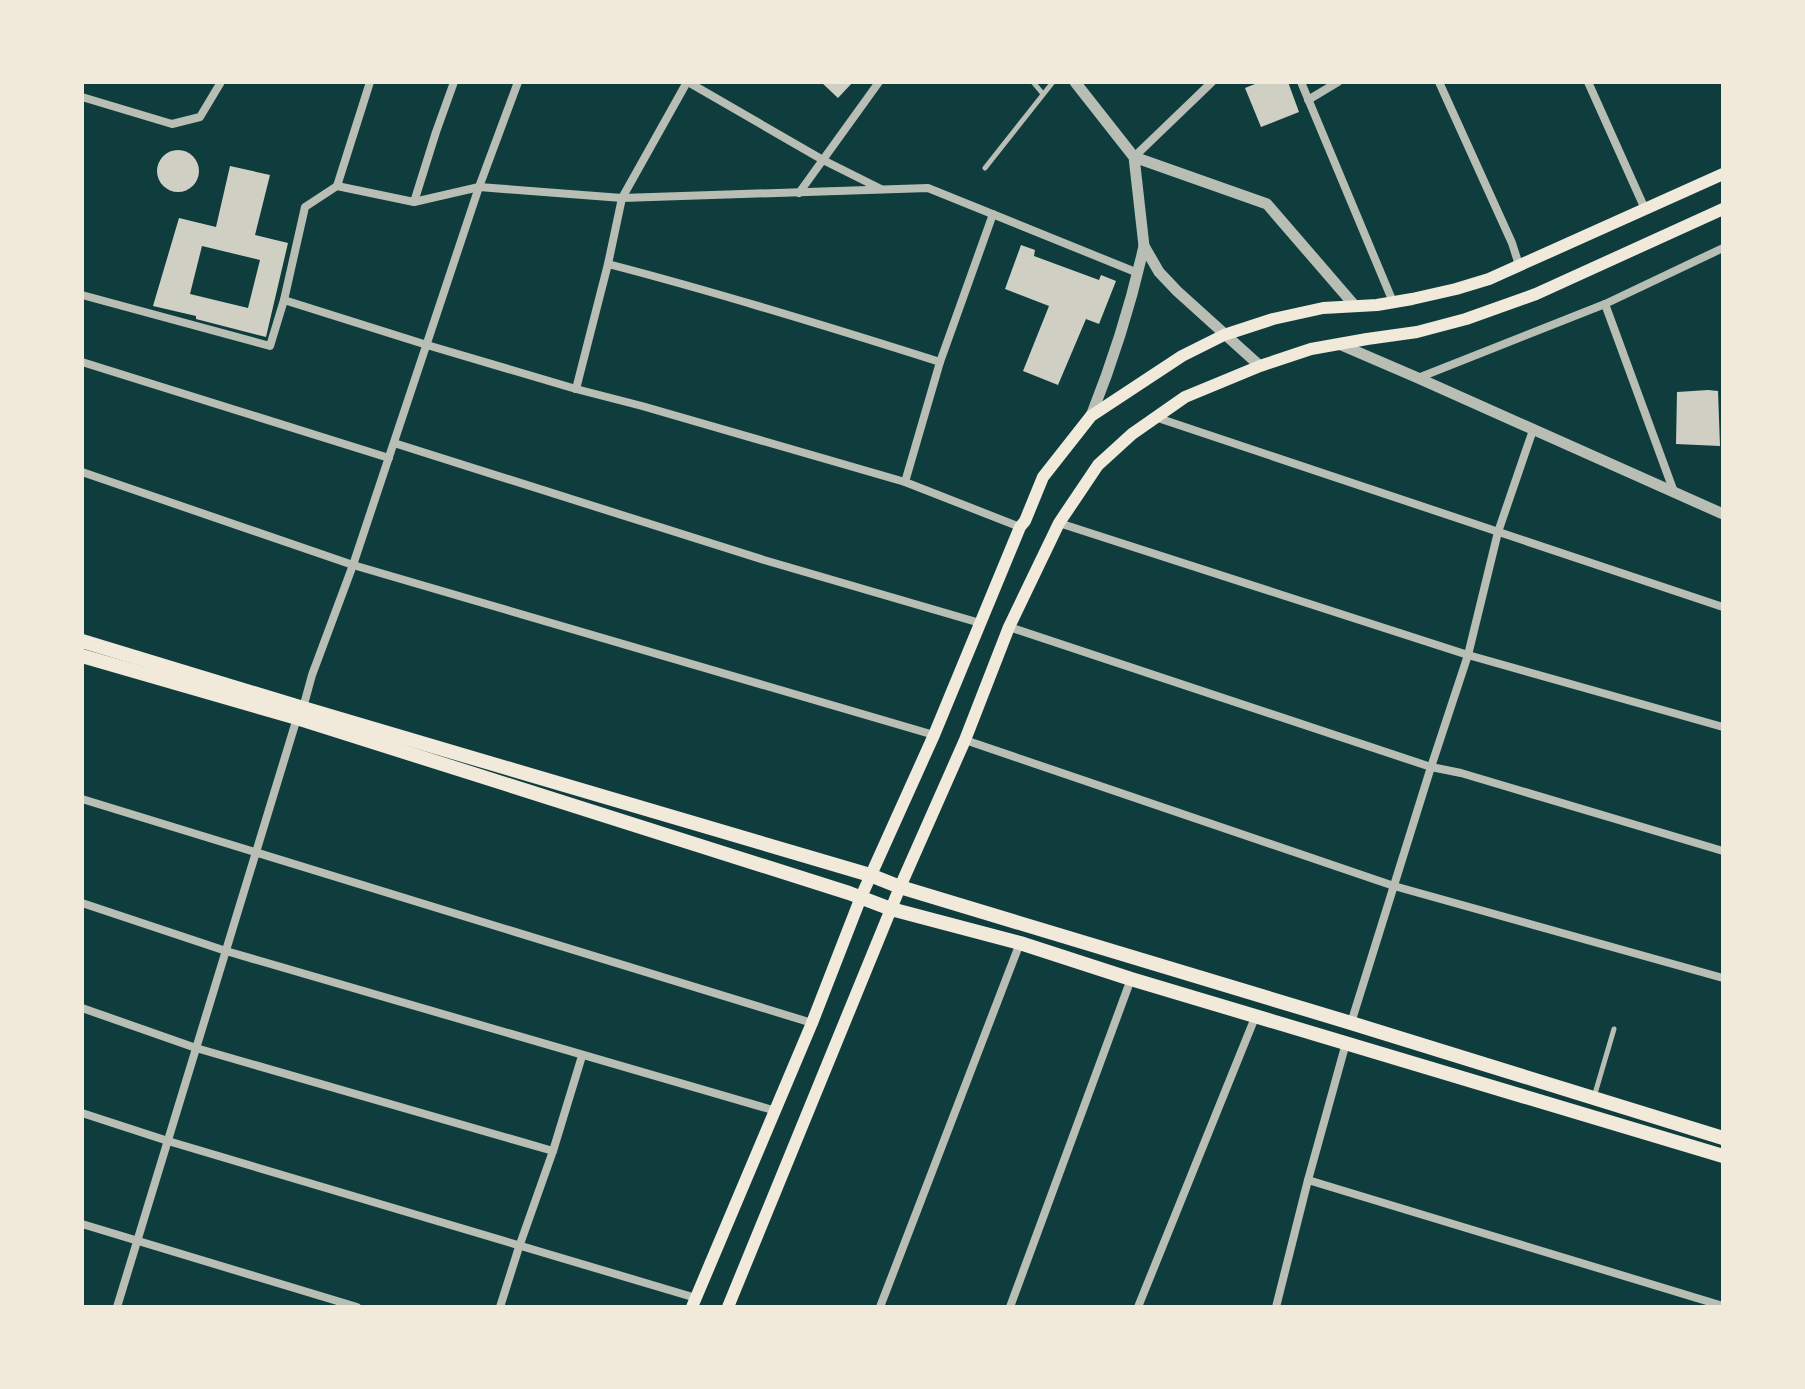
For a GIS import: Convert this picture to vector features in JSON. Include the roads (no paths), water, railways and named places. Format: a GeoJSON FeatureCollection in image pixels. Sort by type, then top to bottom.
{"type":"FeatureCollection","features":[{"type":"Feature","properties":{"kind":"main road"},"geometry":{"type":"LineString","coordinates":[[694,1303],[776,1111],[870,875],[934,735],[1020,527],[1043,477],[1091,416],[1182,356],[1224,335],[1273,319],[1323,308],[1377,305],[1489,279],[1723,174]]}},
{"type":"Feature","properties":{"kind":"main road"},"geometry":{"type":"LineString","coordinates":[[728,1307],[900,887],[965,740],[1009,627],[1059,523],[1098,465],[1132,434],[1185,397],[1260,366],[1311,349],[1417,332],[1466,319],[1536,294],[1723,209]]}},
{"type":"Feature","properties":{"kind":"main road"},"geometry":{"type":"LineString","coordinates":[[82,641],[891,909],[1020,943],[1723,1156]]}},
{"type":"Feature","properties":{"kind":"main road"},"geometry":{"type":"LineString","coordinates":[[82,656],[300,713],[870,875],[900,887],[1723,1138]]}},
{"type":"Feature","properties":{"kind":"street"},"geometry":{"type":"LineString","coordinates":[[82,97],[172,124],[200,117],[221,82]]}},
{"type":"Feature","properties":{"kind":"street"},"geometry":{"type":"LineString","coordinates":[[82,295],[270,346],[305,207],[337,186],[370,82]]}},
{"type":"Feature","properties":{"kind":"street"},"geometry":{"type":"LineString","coordinates":[[414,202],[454,82]]}},
{"type":"Feature","properties":{"kind":"street"},"geometry":{"type":"LineString","coordinates":[[117,1307],[312,675],[353,565],[479,187],[518,82]]}},
{"type":"Feature","properties":{"kind":"street"},"geometry":{"type":"LineString","coordinates":[[576,389],[622,198],[688,82],[823,160],[882,190]]}},
{"type":"Feature","properties":{"kind":"street"},"geometry":{"type":"LineString","coordinates":[[799,193],[879,82]]}},
{"type":"Feature","properties":{"kind":"street"},"geometry":{"type":"LineString","coordinates":[[1075,82],[1134,157],[1144,246],[1109,372],[1091,416]]}},
{"type":"Feature","properties":{"kind":"street"},"geometry":{"type":"LineString","coordinates":[[1134,157],[1212,82]]}},
{"type":"Feature","properties":{"kind":"street"},"geometry":{"type":"LineString","coordinates":[[1301,82],[1393,302]]}},
{"type":"Feature","properties":{"kind":"street"},"geometry":{"type":"LineString","coordinates":[[1308,100],[1338,82]]}},
{"type":"Feature","properties":{"kind":"street"},"geometry":{"type":"LineString","coordinates":[[1439,82],[1519,265]]}},
{"type":"Feature","properties":{"kind":"street"},"geometry":{"type":"LineString","coordinates":[[1588,82],[1645,209]]}},
{"type":"Feature","properties":{"kind":"street"},"geometry":{"type":"LineString","coordinates":[[1134,157],[1267,204],[1355,306]]}},
{"type":"Feature","properties":{"kind":"street"},"geometry":{"type":"LineString","coordinates":[[337,186],[414,202],[479,187],[622,198],[928,188],[1138,273]]}},
{"type":"Feature","properties":{"kind":"street"},"geometry":{"type":"LineString","coordinates":[[905,482],[940,362],[993,214]]}},
{"type":"Feature","properties":{"kind":"street"},"geometry":{"type":"LineString","coordinates":[[1144,246],[1159,272],[1260,366]]}},
{"type":"Feature","properties":{"kind":"street"},"geometry":{"type":"LineString","coordinates":[[1418,378],[1605,304],[1723,248]]}},
{"type":"Feature","properties":{"kind":"street"},"geometry":{"type":"LineString","coordinates":[[608,264],[702,289],[940,362]]}},
{"type":"Feature","properties":{"kind":"street"},"geometry":{"type":"LineString","coordinates":[[284,300],[576,389],[905,482],[1020,527]]}},
{"type":"Feature","properties":{"kind":"street"},"geometry":{"type":"LineString","coordinates":[[1605,304],[1674,492]]}},
{"type":"Feature","properties":{"kind":"street"},"geometry":{"type":"LineString","coordinates":[[1339,344],[1723,514]]}},
{"type":"Feature","properties":{"kind":"street"},"geometry":{"type":"LineString","coordinates":[[82,362],[389,458]]}},
{"type":"Feature","properties":{"kind":"street"},"geometry":{"type":"LineString","coordinates":[[1155,417],[1723,607]]}},
{"type":"Feature","properties":{"kind":"street"},"geometry":{"type":"LineString","coordinates":[[1351,1023],[1468,655],[1498,532],[1533,430]]}},
{"type":"Feature","properties":{"kind":"street"},"geometry":{"type":"LineString","coordinates":[[394,443],[764,560],[980,623]]}},
{"type":"Feature","properties":{"kind":"street"},"geometry":{"type":"LineString","coordinates":[[82,472],[353,565],[934,735]]}},
{"type":"Feature","properties":{"kind":"street"},"geometry":{"type":"LineString","coordinates":[[1059,523],[1468,655],[1723,727]]}},
{"type":"Feature","properties":{"kind":"street"},"geometry":{"type":"LineString","coordinates":[[1009,627],[1431,767],[1461,773],[1723,851]]}},
{"type":"Feature","properties":{"kind":"street"},"geometry":{"type":"LineString","coordinates":[[965,740],[1394,886],[1723,978]]}},
{"type":"Feature","properties":{"kind":"street"},"geometry":{"type":"LineString","coordinates":[[82,799],[812,1023]]}},
{"type":"Feature","properties":{"kind":"street"},"geometry":{"type":"LineString","coordinates":[[82,903],[226,951],[776,1111]]}},
{"type":"Feature","properties":{"kind":"street"},"geometry":{"type":"LineString","coordinates":[[880,1307],[1020,943]]}},
{"type":"Feature","properties":{"kind":"street"},"geometry":{"type":"LineString","coordinates":[[1010,1307],[1131,979]]}},
{"type":"Feature","properties":{"kind":"street"},"geometry":{"type":"LineString","coordinates":[[82,1008],[196,1048],[553,1151]]}},
{"type":"Feature","properties":{"kind":"street"},"geometry":{"type":"LineString","coordinates":[[1138,1307],[1256,1015]]}},
{"type":"Feature","properties":{"kind":"street"},"geometry":{"type":"LineString","coordinates":[[1287,1307],[1276,1306],[1347,1042]]}},
{"type":"Feature","properties":{"kind":"street"},"geometry":{"type":"LineString","coordinates":[[500,1307],[582,1056]]}},
{"type":"Feature","properties":{"kind":"street"},"geometry":{"type":"LineString","coordinates":[[82,1113],[694,1303]]}},
{"type":"Feature","properties":{"kind":"street"},"geometry":{"type":"LineString","coordinates":[[1308,1180],[1723,1306]]}},
{"type":"Feature","properties":{"kind":"street"},"geometry":{"type":"LineString","coordinates":[[82,1224],[357,1307]]}},
{"type":"Feature","properties":{"kind":"lane"},"geometry":{"type":"LineString","coordinates":[[1033,82],[1043,94]]}},
{"type":"Feature","properties":{"kind":"lane"},"geometry":{"type":"LineString","coordinates":[[985,168],[1053,82]]}},
{"type":"Feature","properties":{"kind":"lane"},"geometry":{"type":"LineString","coordinates":[[1594,1098],[1614,1029]]}}]}
